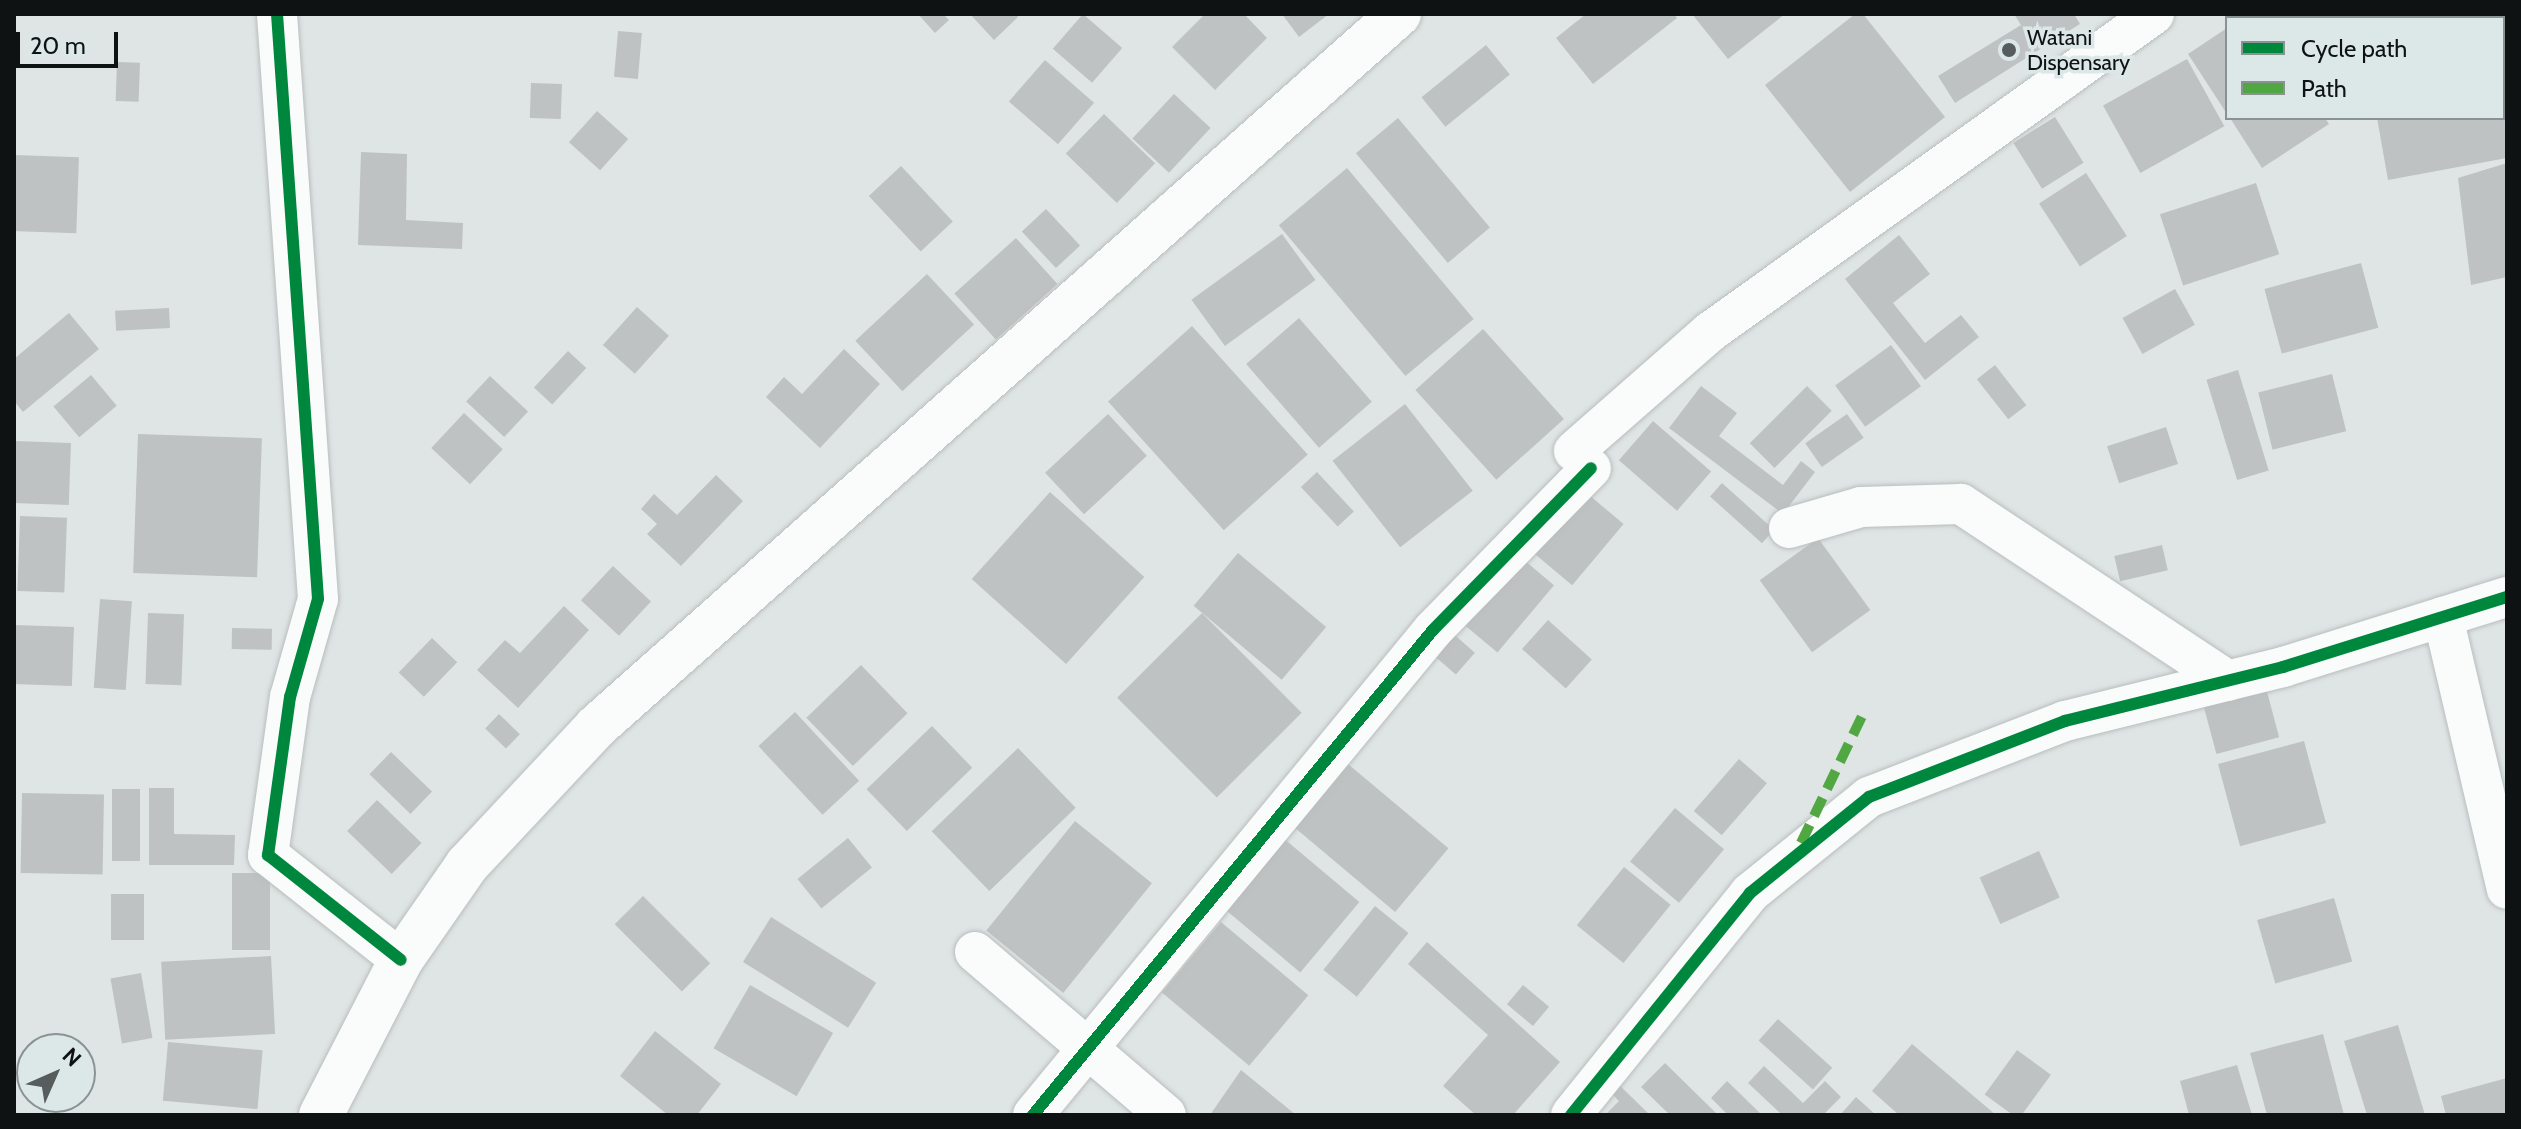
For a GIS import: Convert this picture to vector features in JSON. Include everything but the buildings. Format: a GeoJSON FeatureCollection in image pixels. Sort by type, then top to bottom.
{"type":"FeatureCollection","features":[{"type":"Feature","properties":{"kind":"main road"},"geometry":{"type":"LineString","coordinates":[[321,1115],[401,960],[467,865],[596,727],[1399,14]]}},
{"type":"Feature","properties":{"kind":"street"},"geometry":{"type":"LineString","coordinates":[[277,14],[318,599],[290,697],[268,855],[401,960]]}},
{"type":"Feature","properties":{"kind":"street"},"geometry":{"type":"LineString","coordinates":[[1033,1115],[1433,630],[1582,460],[1710,332],[2143,17]]}},
{"type":"Feature","properties":{"kind":"street"},"geometry":{"type":"LineString","coordinates":[[1789,528],[1861,507],[1961,504],[2228,681]]}},
{"type":"Feature","properties":{"kind":"street"},"geometry":{"type":"LineString","coordinates":[[1571,1115],[1750,893],[1869,797],[2065,721],[2228,681],[2507,597]]}},
{"type":"Feature","properties":{"kind":"street"},"geometry":{"type":"LineString","coordinates":[[2443,617],[2507,889]]}},
{"type":"Feature","properties":{"kind":"street"},"geometry":{"type":"LineString","coordinates":[[975,952],[1166,1115]]}},
{"type":"Feature","properties":{"kind":"marked path"},"geometry":{"type":"LineString","coordinates":[[1801,843],[1862,716]]}},
{"type":"Feature","properties":{"kind":"cycle path"},"geometry":{"type":"LineString","coordinates":[[277,14],[318,599],[290,697],[268,855],[401,960]]}},
{"type":"Feature","properties":{"kind":"cycle path"},"geometry":{"type":"LineString","coordinates":[[1033,1115],[1433,630],[1591,468]]}},
{"type":"Feature","properties":{"kind":"cycle path"},"geometry":{"type":"LineString","coordinates":[[1571,1115],[1750,893],[1869,797],[2065,721],[2283,667],[2507,597]]}},
{"type":"Feature","properties":{"kind":"place","name":"Watani Dispensary"},"geometry":{"type":"Point","coordinates":[2009,50]}}]}
